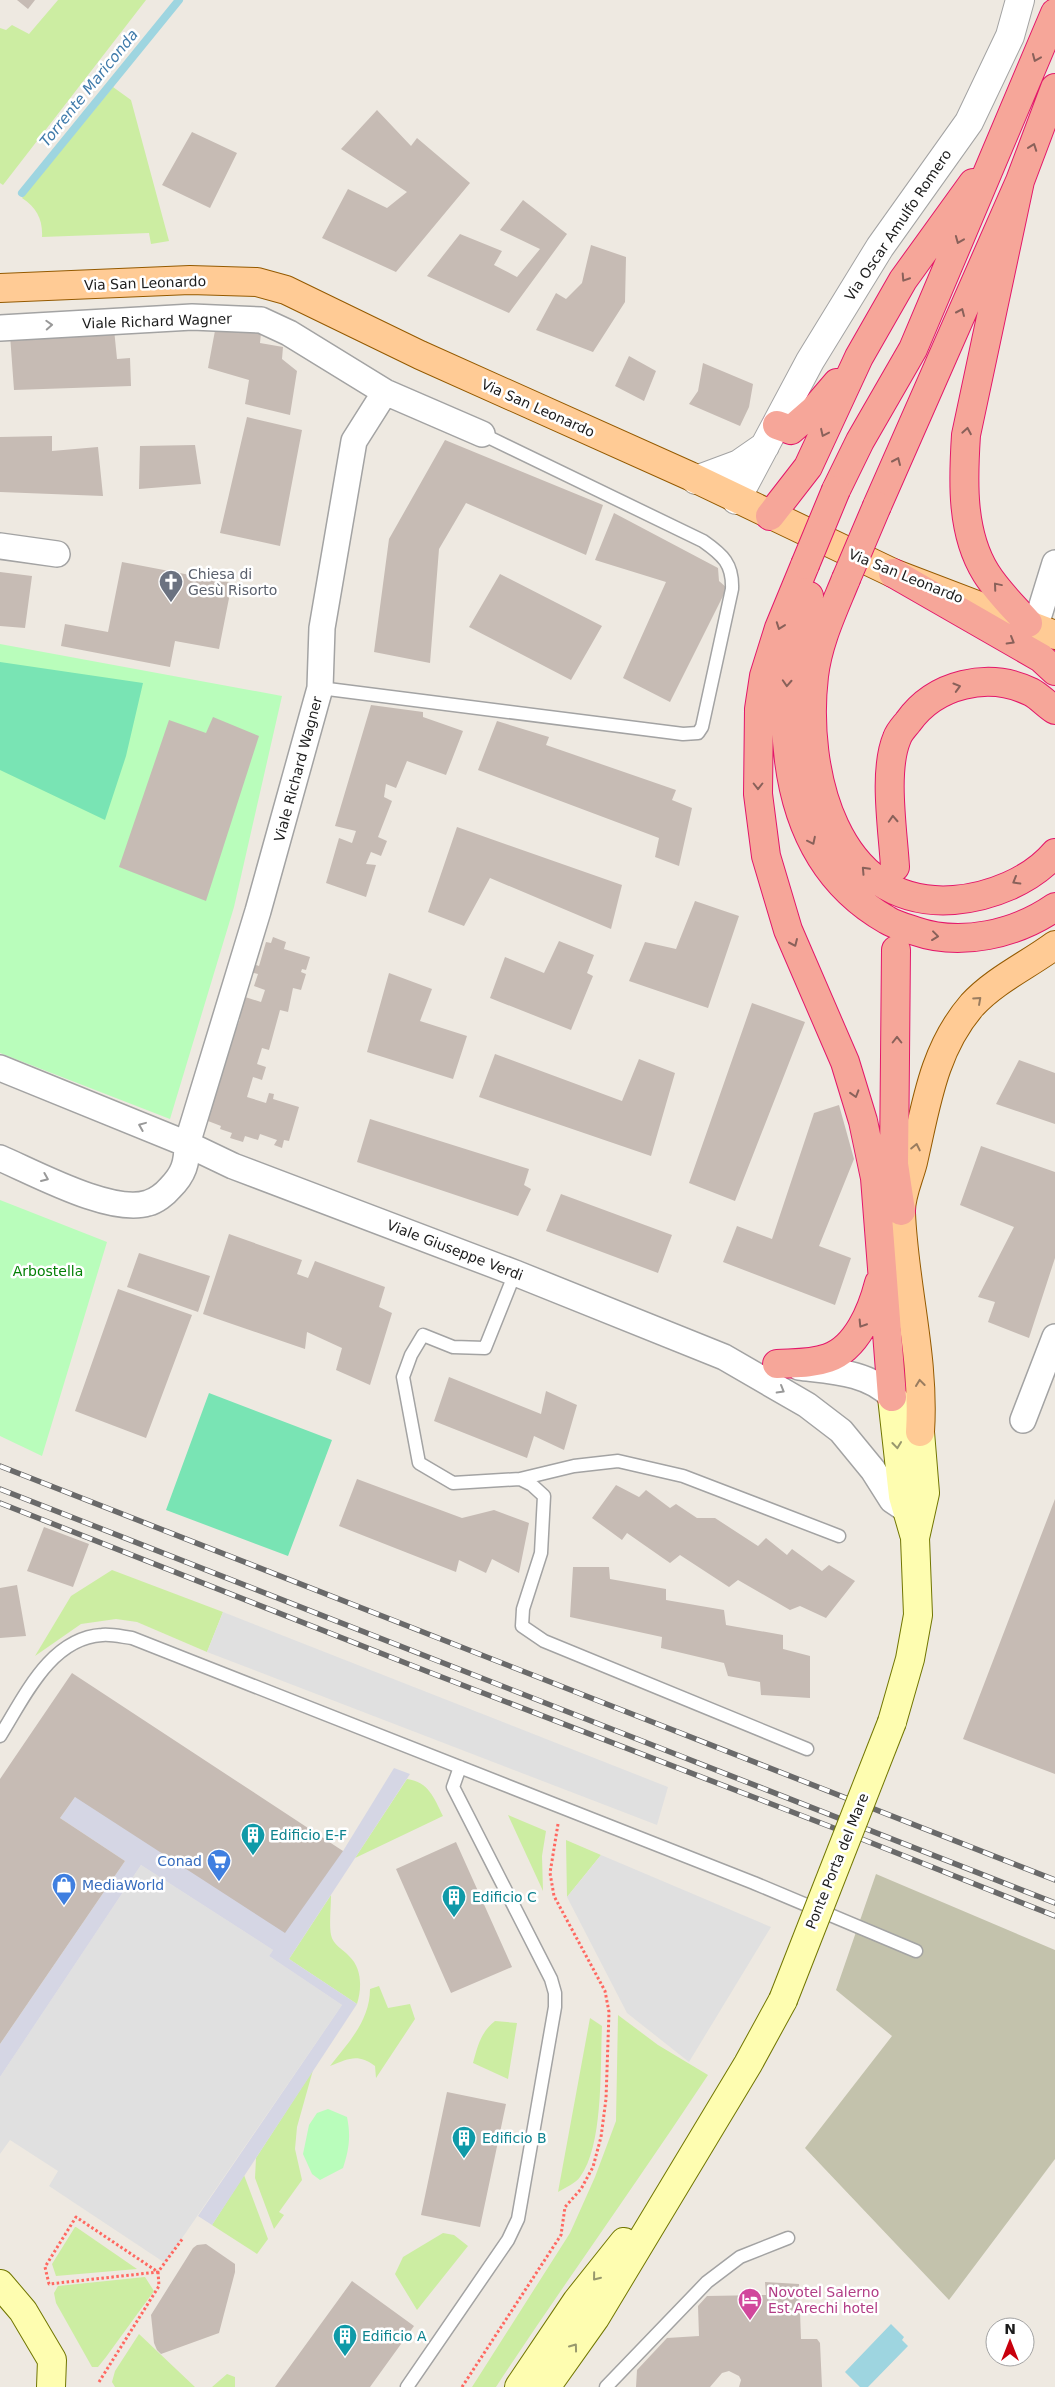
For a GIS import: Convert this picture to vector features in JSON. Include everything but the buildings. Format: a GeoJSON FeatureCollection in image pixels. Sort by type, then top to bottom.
{"type":"FeatureCollection","features":[{"type":"Feature","properties":{"kind":"highway"},"geometry":{"type":"LineString","coordinates":[[892,1397],[875,1178],[863,1121],[845,1062],[788,930],[766,856],[758,794],[759,709],[764,676],[779,628],[812,567],[843,493],[860,441],[913,349],[1055,14]]}},
{"type":"Feature","properties":{"kind":"highway"},"geometry":{"type":"LineString","coordinates":[[1055,88],[1020,182],[877,506],[822,637],[814,674],[811,710],[812,744],[818,778],[830,817],[850,854],[870,876],[893,878],[922,898],[947,900],[973,898],[999,891],[1026,876],[1055,853]]}},
{"type":"Feature","properties":{"kind":"highway"},"geometry":{"type":"LineString","coordinates":[[770,516],[808,467],[859,357],[903,280],[995,154]]}},
{"type":"Feature","properties":{"kind":"highway"},"geometry":{"type":"LineString","coordinates":[[1020,182],[966,435],[963,472],[972,545],[987,574],[1039,629]]}},
{"type":"Feature","properties":{"kind":"highway"},"geometry":{"type":"LineString","coordinates":[[771,435],[791,430],[814,410],[859,357]]}},
{"type":"Feature","properties":{"kind":"highway"},"geometry":{"type":"LineString","coordinates":[[812,567],[806,606],[788,668],[787,750],[794,795],[811,842],[837,881],[864,906],[888,921],[928,936],[956,938],[1010,930],[1038,918],[1055,907]]}},
{"type":"Feature","properties":{"kind":"highway"},"geometry":{"type":"LineString","coordinates":[[893,573],[1041,658],[1055,671]]}},
{"type":"Feature","properties":{"kind":"highway"},"geometry":{"type":"LineString","coordinates":[[1055,710],[1032,692],[1006,684],[984,682],[958,686],[935,695],[914,713],[897,737],[890,770],[893,878],[911,901],[936,913],[964,917],[991,917],[1022,906],[1055,886]]}},
{"type":"Feature","properties":{"kind":"highway"},"geometry":{"type":"LineString","coordinates":[[896,950],[897,1060],[894,1164],[901,1211]]}},
{"type":"Feature","properties":{"kind":"highway"},"geometry":{"type":"LineString","coordinates":[[777,1364],[811,1362],[830,1357],[841,1350],[853,1338],[872,1308],[882,1262]]}},
{"type":"Feature","properties":{"kind":"main road","name":"Via San Leonardo"},"geometry":{"type":"LineString","coordinates":[[0,288],[190,280],[264,284],[286,290],[420,355],[696,480],[893,573],[1039,629]]}},
{"type":"Feature","properties":{"kind":"main road"},"geometry":{"type":"LineString","coordinates":[[915,1538],[924,1494],[920,1432],[922,1398],[901,1211],[925,1103],[937,1062],[951,1033],[973,1004],[1002,980],[1055,945]]}},
{"type":"Feature","properties":{"kind":"main road"},"geometry":{"type":"LineString","coordinates":[[892,1397],[920,1432]]}},
{"type":"Feature","properties":{"kind":"main road"},"geometry":{"type":"LineString","coordinates":[[892,1397],[903,1496],[915,1538]]}},
{"type":"Feature","properties":{"kind":"main road","name":"Ponte Porta del Mare"},"geometry":{"type":"LineString","coordinates":[[692,2157],[748,2064],[783,2000],[892,1722],[910,1659],[918,1615],[915,1538]]}},
{"type":"Feature","properties":{"kind":"main road"},"geometry":{"type":"LineString","coordinates":[[519,2387],[577,2300],[692,2157]]}},
{"type":"Feature","properties":{"kind":"main road"},"geometry":{"type":"LineString","coordinates":[[546,2387],[595,2318],[692,2157]]}},
{"type":"Feature","properties":{"kind":"main road"},"geometry":{"type":"LineString","coordinates":[[0,2284],[24,2311],[52,2360],[87,2384]]}},
{"type":"Feature","properties":{"kind":"main road"},"geometry":{"type":"LineString","coordinates":[[51,2387],[52,2360]]}},
{"type":"Feature","properties":{"kind":"street","name":"Via Oscar Amulfo Romero"},"geometry":{"type":"LineString","coordinates":[[736,500],[810,361],[880,247],[969,122],[1010,36],[1020,0]]}},
{"type":"Feature","properties":{"kind":"street","name":"Viale Richard Wagner"},"geometry":{"type":"LineString","coordinates":[[0,328],[192,317],[261,320],[289,333],[385,392],[482,434]]}},
{"type":"Feature","properties":{"kind":"street","name":"Viale Richard Wagner"},"geometry":{"type":"LineString","coordinates":[[187,1144],[261,902],[320,688],[322,628],[354,441],[385,392]]}},
{"type":"Feature","properties":{"kind":"street","name":"Via Oscar Amulfo Romero"},"geometry":{"type":"LineString","coordinates":[[696,480],[738,464],[771,435]]}},
{"type":"Feature","properties":{"kind":"street"},"geometry":{"type":"LineString","coordinates":[[0,546],[57,554]]}},
{"type":"Feature","properties":{"kind":"street"},"geometry":{"type":"LineString","coordinates":[[1039,629],[1055,563]]}},
{"type":"Feature","properties":{"kind":"street","name":"Viale Giuseppe Verdi"},"geometry":{"type":"LineString","coordinates":[[0,1068],[187,1144],[233,1166],[516,1273],[724,1357],[807,1405],[841,1431],[873,1470],[892,1500],[907,1510]]}},
{"type":"Feature","properties":{"kind":"street"},"geometry":{"type":"LineString","coordinates":[[0,1158],[71,1189],[119,1205],[149,1204],[165,1194],[179,1179],[186,1164],[187,1144]]}},
{"type":"Feature","properties":{"kind":"street"},"geometry":{"type":"LineString","coordinates":[[1023,1420],[1055,1338]]}},
{"type":"Feature","properties":{"kind":"street","name":"Viale Giuseppe Verdi"},"geometry":{"type":"LineString","coordinates":[[724,1357],[844,1373],[880,1385],[892,1397]]}},
{"type":"Feature","properties":{"kind":"lane"},"geometry":{"type":"LineString","coordinates":[[320,688],[674,733],[698,733],[702,727],[732,589],[732,578],[727,560],[703,541],[482,434]]}},
{"type":"Feature","properties":{"kind":"lane"},"geometry":{"type":"LineString","coordinates":[[516,1273],[485,1348],[453,1347],[423,1335],[411,1355],[403,1377],[419,1463],[453,1483],[520,1479],[574,1466],[618,1460],[682,1476],[839,1536]]}},
{"type":"Feature","properties":{"kind":"lane"},"geometry":{"type":"LineString","coordinates":[[520,1479],[532,1485],[544,1496],[541,1553],[523,1609],[522,1626],[544,1640],[807,1749]]}},
{"type":"Feature","properties":{"kind":"lane"},"geometry":{"type":"LineString","coordinates":[[0,1736],[41,1672],[61,1652],[80,1640],[102,1634],[132,1638],[754,1883],[916,1952]]}},
{"type":"Feature","properties":{"kind":"lane"},"geometry":{"type":"LineString","coordinates":[[407,2387],[508,2240],[518,2219],[555,2007],[555,1993],[551,1979],[453,1787],[460,1767]]}},
{"type":"Feature","properties":{"kind":"lane"},"geometry":{"type":"LineString","coordinates":[[606,2387],[707,2282],[740,2257],[788,2238]]}},
{"type":"Feature","properties":{"kind":"path"},"geometry":{"type":"LineString","coordinates":[[462,2387],[561,2236],[565,2206],[581,2189],[593,2167],[601,2137],[606,2099],[609,2012],[605,1991],[554,1896],[550,1873],[561,1807]]}},
{"type":"Feature","properties":{"kind":"path"},"geometry":{"type":"LineString","coordinates":[[76,2217],[158,2272],[49,2284],[45,2267],[76,2217]]}},
{"type":"Feature","properties":{"kind":"path"},"geometry":{"type":"LineString","coordinates":[[87,2384],[159,2286],[158,2272],[183,2238]]}},
{"type":"Feature","properties":{"kind":"shaded area"},"geometry":{"type":"Polygon","coordinates":[[[223,1612],[668,1787],[657,1825],[207,1652],[223,1612]]]}},
{"type":"Feature","properties":{"kind":"shaded area"},"geometry":{"type":"Polygon","coordinates":[[[394,1768],[410,1774],[289,1959],[357,2004],[212,2225],[198,2216],[342,2005],[269,1956],[273,1950],[141,1865],[0,2077],[0,2044],[125,1861],[60,1818],[75,1797],[343,1851],[394,1768]]]}},
{"type":"Feature","properties":{"kind":"shaded area"},"geometry":{"type":"Polygon","coordinates":[[[601,1855],[771,1927],[689,2062],[627,2013],[567,1897],[601,1855]]]}},
{"type":"Feature","properties":{"kind":"shaded area"},"geometry":{"type":"Polygon","coordinates":[[[141,1865],[273,1950],[269,1956],[342,2005],[165,2263],[49,2186],[58,2171],[10,2140],[0,2154],[0,2077],[141,1865]]]}},
{"type":"Feature","properties":{"kind":"shaded area"},"geometry":{"type":"Polygon","coordinates":[[[876,1874],[1055,1950],[1055,2159],[949,2300],[805,2148],[892,2036],[836,1990],[876,1874]]]}},
{"type":"Feature","properties":{"kind":"green space"},"geometry":{"type":"Polygon","coordinates":[[[58,0],[146,0],[3,185],[0,183],[0,28],[6,30],[12,25],[29,34],[58,0]]]}},
{"type":"Feature","properties":{"kind":"green space"},"geometry":{"type":"Polygon","coordinates":[[[113,87],[131,100],[169,241],[151,244],[149,233],[42,237],[38,215],[32,206],[22,198],[113,87]]]}},
{"type":"Feature","properties":{"kind":"green space"},"geometry":{"type":"Polygon","coordinates":[[[0,644],[282,696],[234,907],[170,1119],[0,1053],[0,644]]]}},
{"type":"Feature","properties":{"kind":"green space"},"geometry":{"type":"Polygon","coordinates":[[[0,662],[143,683],[126,756],[105,820],[0,770],[0,662]]]}},
{"type":"Feature","properties":{"kind":"green space","name":"Arbostella"},"geometry":{"type":"Polygon","coordinates":[[[0,1200],[107,1242],[42,1456],[0,1436],[0,1200]]]}},
{"type":"Feature","properties":{"kind":"green space"},"geometry":{"type":"Polygon","coordinates":[[[209,1393],[332,1440],[288,1556],[166,1510],[209,1393]]]}},
{"type":"Feature","properties":{"kind":"green space"},"geometry":{"type":"Polygon","coordinates":[[[112,1570],[223,1612],[207,1652],[137,1622],[116,1619],[81,1624],[35,1656],[71,1596],[112,1570]]]}},
{"type":"Feature","properties":{"kind":"green space"},"geometry":{"type":"Polygon","coordinates":[[[407,1779],[426,1787],[443,1816],[355,1858],[407,1779]]]}},
{"type":"Feature","properties":{"kind":"green space"},"geometry":{"type":"Polygon","coordinates":[[[508,1815],[546,1831],[542,1856],[543,1891],[508,1815]]]}},
{"type":"Feature","properties":{"kind":"green space"},"geometry":{"type":"Polygon","coordinates":[[[566,1840],[601,1855],[567,1897],[566,1840]]]}},
{"type":"Feature","properties":{"kind":"green space"},"geometry":{"type":"Polygon","coordinates":[[[331,1895],[331,1935],[338,1947],[353,1961],[359,1972],[360,1991],[357,2004],[289,1959],[331,1895]]]}},
{"type":"Feature","properties":{"kind":"green space"},"geometry":{"type":"Polygon","coordinates":[[[379,1986],[388,2008],[410,2004],[415,2019],[376,2078],[375,2066],[358,2058],[330,2066],[362,2021],[369,2000],[370,1989],[379,1986]]]}},
{"type":"Feature","properties":{"kind":"green space"},"geometry":{"type":"Polygon","coordinates":[[[618,2015],[658,2045],[708,2075],[496,2387],[472,2387],[570,2233],[595,2177],[616,2121],[618,2015]]]}},
{"type":"Feature","properties":{"kind":"green space"},"geometry":{"type":"Polygon","coordinates":[[[590,2018],[602,2026],[597,2125],[588,2163],[580,2177],[558,2192],[590,2018]]]}},
{"type":"Feature","properties":{"kind":"green space"},"geometry":{"type":"Polygon","coordinates":[[[495,2021],[517,2023],[508,2079],[473,2063],[483,2034],[495,2021]]]}},
{"type":"Feature","properties":{"kind":"green space"},"geometry":{"type":"Polygon","coordinates":[[[313,2070],[297,2127],[295,2149],[302,2180],[279,2212],[284,2215],[274,2229],[255,2178],[256,2158],[313,2070]]]}},
{"type":"Feature","properties":{"kind":"green space"},"geometry":{"type":"Polygon","coordinates":[[[328,2109],[347,2117],[349,2143],[343,2168],[320,2180],[312,2174],[303,2154],[309,2125],[317,2113],[328,2109]]]}},
{"type":"Feature","properties":{"kind":"green space"},"geometry":{"type":"Polygon","coordinates":[[[244,2175],[268,2239],[257,2254],[212,2225],[244,2175]]]}},
{"type":"Feature","properties":{"kind":"green space"},"geometry":{"type":"Polygon","coordinates":[[[75,2227],[137,2269],[56,2276],[52,2264],[75,2227]]]}},
{"type":"Feature","properties":{"kind":"green space"},"geometry":{"type":"Polygon","coordinates":[[[443,2233],[454,2235],[468,2246],[417,2310],[395,2274],[403,2257],[443,2233]]]}},
{"type":"Feature","properties":{"kind":"green space"},"geometry":{"type":"Polygon","coordinates":[[[145,2277],[154,2291],[98,2367],[92,2367],[56,2303],[54,2293],[58,2286],[145,2277]]]}},
{"type":"Feature","properties":{"kind":"green space"},"geometry":{"type":"Polygon","coordinates":[[[139,2334],[195,2387],[115,2387],[112,2382],[115,2371],[139,2334]]]}},
{"type":"Feature","properties":{"kind":"green space"},"geometry":{"type":"Polygon","coordinates":[[[227,2374],[235,2377],[235,2387],[212,2387],[227,2374]]]}},
{"type":"Feature","properties":{"kind":"water"},"geometry":{"type":"Polygon","coordinates":[[[891,2324],[904,2337],[902,2340],[908,2346],[868,2387],[860,2387],[845,2372],[891,2324]]]}},
{"type":"Feature","properties":{"kind":"waterway","name":"Torrente Mariconda"},"geometry":{"type":"LineString","coordinates":[[22,193],[179,0]]}},
{"type":"Feature","properties":{"kind":"railway"},"geometry":{"type":"LineString","coordinates":[[0,1466],[1055,1880]]}},
{"type":"Feature","properties":{"kind":"railway"},"geometry":{"type":"LineString","coordinates":[[0,1489],[1055,1903]]}},
{"type":"Feature","properties":{"kind":"railway"},"geometry":{"type":"LineString","coordinates":[[0,1503],[1055,1916]]}},
{"type":"Feature","properties":{"kind":"place","name":"Chiesa di Gesù Risorto"},"geometry":{"type":"Point","coordinates":[171,603]}},
{"type":"Feature","properties":{"kind":"place","name":"Edificio E-F"},"geometry":{"type":"Point","coordinates":[253,1856]}},
{"type":"Feature","properties":{"kind":"place","name":"Conad"},"geometry":{"type":"Point","coordinates":[219,1882]}},
{"type":"Feature","properties":{"kind":"place","name":"MediaWorld"},"geometry":{"type":"Point","coordinates":[64,1906]}},
{"type":"Feature","properties":{"kind":"place","name":"Edificio C"},"geometry":{"type":"Point","coordinates":[454,1918]}},
{"type":"Feature","properties":{"kind":"place","name":"Edificio B"},"geometry":{"type":"Point","coordinates":[464,2159]}},
{"type":"Feature","properties":{"kind":"place","name":"Novotel Salerno Est Arechi hotel"},"geometry":{"type":"Point","coordinates":[750,2321]}},
{"type":"Feature","properties":{"kind":"place","name":"Edificio A"},"geometry":{"type":"Point","coordinates":[345,2357]}}]}
